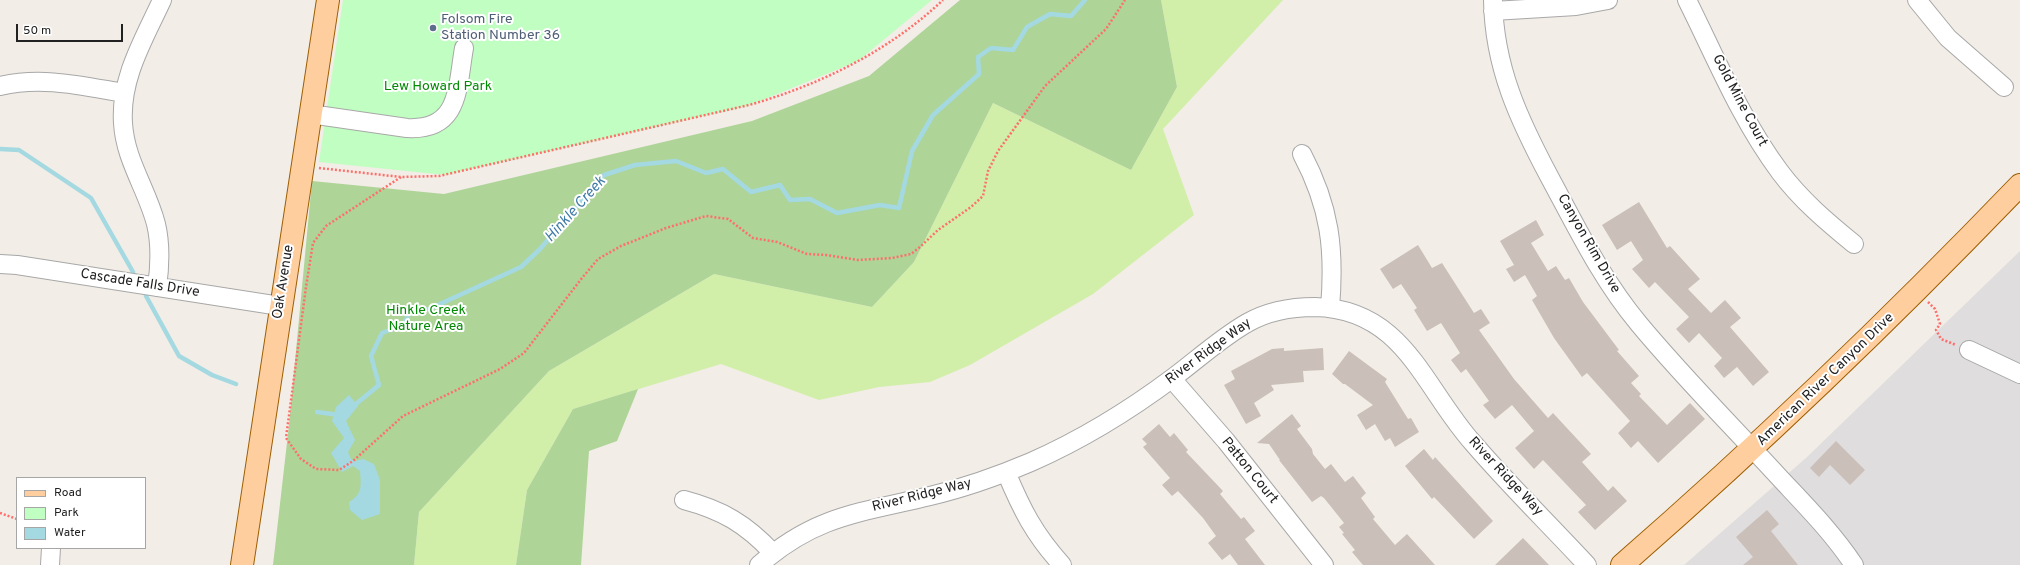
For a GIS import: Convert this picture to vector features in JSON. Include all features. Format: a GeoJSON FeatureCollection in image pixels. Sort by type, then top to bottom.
{"type":"FeatureCollection","features":[{"type":"Feature","properties":{"kind":"main road","name":"Oak Avenue"},"geometry":{"type":"LineString","coordinates":[[242,565],[280,306],[328,0]]}},
{"type":"Feature","properties":{"kind":"main road","name":"American River Canyon Drive"},"geometry":{"type":"LineString","coordinates":[[1622,565],[1753,449],[1917,291],[2020,185]]}},
{"type":"Feature","properties":{"kind":"street"},"geometry":{"type":"LineString","coordinates":[[157,287],[159,245],[157,230],[148,202],[126,146],[123,123],[124,93],[135,58],[162,0]]}},
{"type":"Feature","properties":{"kind":"street"},"geometry":{"type":"LineString","coordinates":[[1493,6],[1576,6],[1608,0]]}},
{"type":"Feature","properties":{"kind":"street","name":"Gold Mine Court"},"geometry":{"type":"LineString","coordinates":[[1688,0],[1746,120],[1759,142],[1781,173],[1805,201],[1854,244]]}},
{"type":"Feature","properties":{"kind":"street"},"geometry":{"type":"LineString","coordinates":[[1917,0],[1948,38],[2004,87]]}},
{"type":"Feature","properties":{"kind":"street","name":"Canyon Rim Drive"},"geometry":{"type":"LineString","coordinates":[[1493,6],[1502,69],[1512,101],[1526,133],[1597,263],[1638,323],[1822,523],[1854,565]]}},
{"type":"Feature","properties":{"kind":"street"},"geometry":{"type":"LineString","coordinates":[[310,114],[407,128],[419,129],[432,126],[444,119],[454,105],[464,48]]}},
{"type":"Feature","properties":{"kind":"street"},"geometry":{"type":"LineString","coordinates":[[0,86],[31,80],[54,81],[124,93]]}},
{"type":"Feature","properties":{"kind":"street"},"geometry":{"type":"LineString","coordinates":[[1302,154],[1323,201],[1329,225],[1333,272],[1330,308]]}},
{"type":"Feature","properties":{"kind":"street","name":"Cascade Falls Drive"},"geometry":{"type":"LineString","coordinates":[[0,264],[280,306]]}},
{"type":"Feature","properties":{"kind":"street","name":"River Ridge Way"},"geometry":{"type":"LineString","coordinates":[[759,565],[773,553],[800,535],[843,516],[931,496],[972,484],[1033,461],[1081,437],[1172,379],[1235,330],[1258,317],[1271,312],[1298,307],[1330,308],[1363,318],[1376,325],[1398,342],[1417,363],[1446,409],[1471,442],[1587,565]]}},
{"type":"Feature","properties":{"kind":"street"},"geometry":{"type":"LineString","coordinates":[[1969,350],[2020,374]]}},
{"type":"Feature","properties":{"kind":"street","name":"Patton Court"},"geometry":{"type":"LineString","coordinates":[[1172,379],[1226,441],[1324,565]]}},
{"type":"Feature","properties":{"kind":"street"},"geometry":{"type":"LineString","coordinates":[[1006,472],[1031,525],[1046,547],[1062,565]]}},
{"type":"Feature","properties":{"kind":"street"},"geometry":{"type":"LineString","coordinates":[[684,500],[716,510],[740,523],[759,538],[773,553]]}},
{"type":"Feature","properties":{"kind":"street"},"geometry":{"type":"LineString","coordinates":[[50,565],[51,549]]}},
{"type":"Feature","properties":{"kind":"path"},"geometry":{"type":"LineString","coordinates":[[302,167],[401,177],[439,176],[743,107],[776,98],[828,76],[880,49],[926,16],[943,0]]}},
{"type":"Feature","properties":{"kind":"path"},"geometry":{"type":"LineString","coordinates":[[401,177],[326,226],[314,243],[306,287],[286,438],[302,459],[316,469],[338,470],[353,461],[403,416],[500,368],[524,353],[598,259],[621,246],[666,228],[706,216],[728,219],[753,238],[777,242],[807,254],[826,255],[858,260],[892,258],[911,254],[938,230],[971,207],[983,196],[988,171],[998,151],[1045,86],[1106,29],[1125,0]]}},
{"type":"Feature","properties":{"kind":"path"},"geometry":{"type":"LineString","coordinates":[[1917,291],[1935,309],[1940,324],[1936,330],[1941,338],[1969,350]]}},
{"type":"Feature","properties":{"kind":"path"},"geometry":{"type":"LineString","coordinates":[[0,513],[16,520]]}},
{"type":"Feature","properties":{"kind":"shaded area"},"geometry":{"type":"Polygon","coordinates":[[[2020,251],[2020,565],[1684,565],[1807,457],[2020,251]]]}},
{"type":"Feature","properties":{"kind":"green space","name":"Lew Howard Park"},"geometry":{"type":"Polygon","coordinates":[[[343,0],[932,0],[858,61],[748,106],[445,175],[319,162],[343,0]]]}},
{"type":"Feature","properties":{"kind":"green space","name":"Hinkle Creek Nature Area"},"geometry":{"type":"Polygon","coordinates":[[[960,0],[1161,0],[1177,87],[1131,170],[993,103],[914,262],[872,307],[714,274],[549,371],[419,512],[414,565],[273,565],[289,425],[312,181],[444,194],[752,121],[869,76],[960,0]]]}},
{"type":"Feature","properties":{"kind":"green space"},"geometry":{"type":"Polygon","coordinates":[[[1161,0],[1283,0],[1163,129],[1194,215],[1093,294],[970,365],[930,382],[879,387],[819,400],[721,364],[573,409],[527,490],[516,565],[414,565],[419,512],[549,371],[714,274],[872,307],[914,262],[993,103],[1131,170],[1177,87],[1161,0]]]}},
{"type":"Feature","properties":{"kind":"green space"},"geometry":{"type":"Polygon","coordinates":[[[638,389],[617,441],[589,451],[581,565],[516,565],[527,490],[573,409],[638,389]]]}},
{"type":"Feature","properties":{"kind":"water"},"geometry":{"type":"Polygon","coordinates":[[[349,395],[358,406],[346,421],[355,440],[348,452],[351,459],[355,461],[363,459],[374,464],[380,480],[380,514],[362,520],[350,510],[349,502],[357,496],[359,492],[361,485],[360,471],[353,466],[342,472],[331,453],[344,438],[332,421],[336,407],[349,395]]]}},
{"type":"Feature","properties":{"kind":"building"},"geometry":{"type":"Polygon","coordinates":[[[1639,202],[1667,248],[1670,246],[1700,279],[1688,289],[1711,313],[1725,300],[1741,318],[1730,327],[1769,372],[1753,386],[1737,367],[1724,378],[1714,366],[1722,358],[1699,333],[1689,343],[1676,329],[1689,317],[1655,282],[1649,288],[1632,269],[1643,260],[1631,241],[1617,250],[1602,225],[1639,202]]]}},
{"type":"Feature","properties":{"kind":"building"},"geometry":{"type":"Polygon","coordinates":[[[1536,220],[1544,235],[1531,243],[1548,271],[1556,266],[1565,280],[1569,278],[1583,302],[1619,350],[1617,351],[1639,376],[1631,383],[1641,394],[1639,396],[1667,425],[1690,403],[1705,419],[1658,463],[1638,441],[1631,448],[1618,433],[1630,421],[1587,373],[1582,377],[1554,338],[1532,300],[1537,296],[1525,275],[1514,282],[1506,269],[1514,265],[1500,241],[1536,220]]]}},
{"type":"Feature","properties":{"kind":"building"},"geometry":{"type":"Polygon","coordinates":[[[1418,245],[1432,268],[1442,263],[1474,313],[1481,309],[1490,323],[1479,330],[1514,379],[1548,418],[1553,413],[1591,454],[1582,462],[1608,491],[1613,486],[1627,501],[1595,530],[1578,512],[1586,505],[1543,460],[1534,469],[1515,448],[1534,431],[1512,405],[1495,419],[1483,405],[1489,401],[1466,369],[1461,373],[1451,360],[1460,353],[1441,323],[1427,331],[1414,310],[1417,308],[1401,284],[1393,289],[1380,269],[1418,245]]]}},
{"type":"Feature","properties":{"kind":"building"},"geometry":{"type":"Polygon","coordinates":[[[1284,348],[1284,351],[1323,348],[1324,370],[1303,371],[1304,382],[1271,385],[1274,390],[1254,403],[1261,416],[1246,424],[1224,385],[1235,379],[1231,371],[1272,349],[1284,348]]]}},
{"type":"Feature","properties":{"kind":"building"},"geometry":{"type":"Polygon","coordinates":[[[1349,351],[1387,379],[1385,382],[1408,419],[1411,418],[1419,432],[1395,447],[1390,438],[1385,441],[1375,424],[1366,430],[1357,415],[1373,405],[1343,384],[1332,374],[1349,351]]]}},
{"type":"Feature","properties":{"kind":"building"},"geometry":{"type":"Polygon","coordinates":[[[1292,414],[1301,426],[1297,429],[1312,449],[1313,454],[1325,469],[1331,464],[1345,482],[1353,476],[1366,493],[1361,498],[1375,517],[1373,519],[1395,545],[1407,534],[1435,565],[1363,565],[1352,552],[1355,550],[1342,534],[1344,533],[1339,527],[1344,523],[1324,498],[1321,496],[1312,502],[1279,460],[1269,444],[1257,443],[1292,414]]]}},
{"type":"Feature","properties":{"kind":"building"},"geometry":{"type":"Polygon","coordinates":[[[1159,424],[1170,437],[1174,433],[1188,450],[1186,452],[1223,491],[1220,494],[1241,519],[1244,517],[1255,531],[1245,539],[1265,565],[1238,565],[1230,554],[1222,560],[1208,543],[1216,536],[1203,518],[1178,491],[1172,496],[1162,485],[1170,478],[1143,447],[1147,444],[1142,439],[1159,424]]]}},
{"type":"Feature","properties":{"kind":"building"},"geometry":{"type":"Polygon","coordinates":[[[1836,441],[1865,470],[1850,485],[1830,465],[1819,477],[1810,468],[1836,441]]]}},
{"type":"Feature","properties":{"kind":"building"},"geometry":{"type":"Polygon","coordinates":[[[1424,449],[1433,460],[1435,457],[1493,521],[1474,539],[1434,497],[1432,499],[1405,466],[1424,449]]]}},
{"type":"Feature","properties":{"kind":"building"},"geometry":{"type":"Polygon","coordinates":[[[1767,510],[1779,524],[1771,531],[1798,565],[1743,565],[1753,557],[1736,537],[1767,510]]]}},
{"type":"Feature","properties":{"kind":"building"},"geometry":{"type":"Polygon","coordinates":[[[1523,538],[1549,565],[1495,565],[1523,538]]]}},
{"type":"Feature","properties":{"kind":"waterway","name":"Hinkle Creek"},"geometry":{"type":"LineString","coordinates":[[351,408],[379,385],[371,356],[382,333],[403,325],[410,312],[429,309],[521,267],[540,249],[604,175],[635,165],[676,161],[706,173],[723,169],[751,192],[780,185],[790,200],[810,199],[837,213],[880,205],[899,208],[912,151],[933,115],[979,74],[978,57],[991,48],[1013,50],[1027,27],[1050,14],[1071,16],[1085,0]]}},
{"type":"Feature","properties":{"kind":"waterway","name":"Hinkle Creek"},"geometry":{"type":"LineString","coordinates":[[0,149],[19,150],[91,198],[133,272]]}},
{"type":"Feature","properties":{"kind":"waterway","name":"Hinkle Creek"},"geometry":{"type":"LineString","coordinates":[[146,296],[179,356],[212,375],[236,384]]}},
{"type":"Feature","properties":{"kind":"waterway","name":"Hinkle Creek"},"geometry":{"type":"LineString","coordinates":[[317,412],[339,415]]}},
{"type":"Feature","properties":{"kind":"place","name":"Folsom Fire Station Number 36"},"geometry":{"type":"Point","coordinates":[433,28]}}]}
